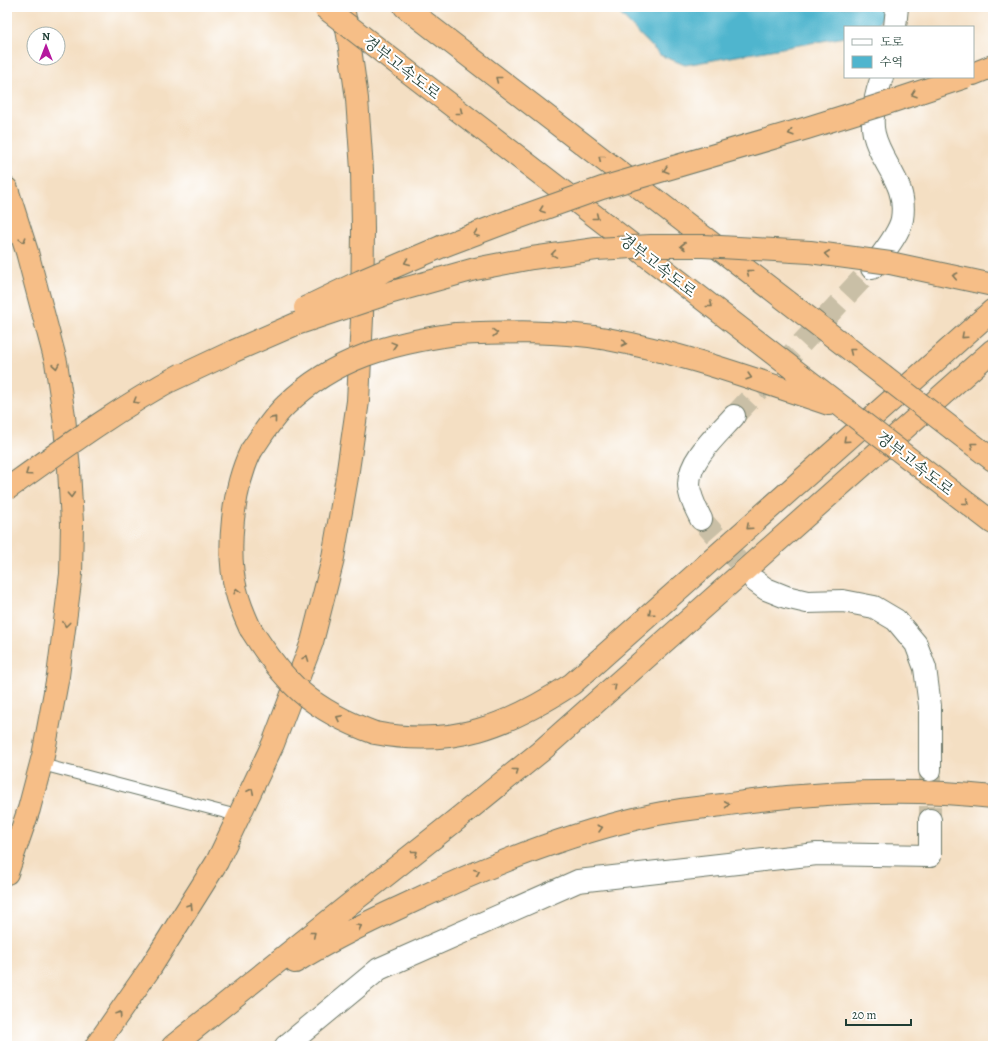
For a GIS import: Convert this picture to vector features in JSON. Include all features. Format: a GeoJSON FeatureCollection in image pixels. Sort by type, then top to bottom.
{"type":"FeatureCollection","features":[{"type":"Feature","properties":{"kind":"highway","name":"경부고속도로"},"geometry":{"type":"LineString","coordinates":[[324,7],[993,523]]}},
{"type":"Feature","properties":{"kind":"highway"},"geometry":{"type":"LineString","coordinates":[[96,1046],[151,967],[217,862],[273,744],[312,642],[332,563],[358,401],[362,318],[362,170],[357,99],[343,7]]}},
{"type":"Feature","properties":{"kind":"highway"},"geometry":{"type":"LineString","coordinates":[[405,7],[993,460]]}},
{"type":"Feature","properties":{"kind":"highway"},"geometry":{"type":"LineString","coordinates":[[974,74],[993,66]]}},
{"type":"Feature","properties":{"kind":"highway"},"geometry":{"type":"LineString","coordinates":[[7,488],[118,412],[170,381],[288,316],[361,281],[443,246],[602,188],[807,128],[962,78]]}},
{"type":"Feature","properties":{"kind":"highway"},"geometry":{"type":"LineString","coordinates":[[7,190],[27,252],[56,362],[64,416],[72,523],[71,574],[58,676],[29,809],[7,873]]}},
{"type":"Feature","properties":{"kind":"highway"},"geometry":{"type":"LineString","coordinates":[[170,381],[296,324],[389,292],[475,269],[532,258],[596,249],[651,246],[703,246],[810,252],[905,266],[993,284]]}},
{"type":"Feature","properties":{"kind":"highway"},"geometry":{"type":"LineString","coordinates":[[845,409],[755,379],[648,348],[607,339],[538,332],[456,334],[413,341],[381,349],[356,358],[316,380],[286,405],[273,420],[251,451],[244,466],[238,492],[231,553],[236,590],[243,613],[250,628],[264,650],[276,667],[289,681],[318,706],[349,723],[375,733],[423,738],[444,737],[472,732],[507,721],[549,699],[572,684],[993,310]]}},
{"type":"Feature","properties":{"kind":"highway"},"geometry":{"type":"LineString","coordinates":[[174,1046],[540,752],[993,350]]}},
{"type":"Feature","properties":{"kind":"highway"},"geometry":{"type":"LineString","coordinates":[[174,1046],[263,982],[305,956],[351,931],[449,884],[523,854],[589,831],[640,818],[752,800],[814,795],[916,792],[993,797]]}},
{"type":"Feature","properties":{"kind":"street"},"geometry":{"type":"LineString","coordinates":[[895,26],[897,7]]}},
{"type":"Feature","properties":{"kind":"street"},"geometry":{"type":"LineString","coordinates":[[872,268],[896,234],[902,220],[901,194],[898,184],[874,134],[873,122],[877,92],[882,78]]}},
{"type":"Feature","properties":{"kind":"street"},"geometry":{"type":"LineString","coordinates":[[701,519],[693,502],[689,485],[691,470],[699,456],[734,416]]}},
{"type":"Feature","properties":{"kind":"street"},"geometry":{"type":"LineString","coordinates":[[755,581],[766,589],[786,598],[807,602],[843,601],[874,607],[896,620],[916,644],[925,668],[930,706],[930,770]]}},
{"type":"Feature","properties":{"kind":"street"},"geometry":{"type":"LineString","coordinates":[[286,1046],[379,969],[578,881],[817,854],[930,856],[930,820]]}},
{"type":"Feature","properties":{"kind":"lane"},"geometry":{"type":"LineString","coordinates":[[40,764],[239,816]]}},
{"type":"Feature","properties":{"kind":"water"},"geometry":{"type":"Polygon","coordinates":[[[613,7],[888,7],[877,26],[844,26],[844,37],[685,65],[660,55],[613,7]]]}},
{"type":"Feature","properties":{"kind":"tunnel"},"geometry":{"type":"LineString","coordinates":[[734,416],[872,268]]}},
{"type":"Feature","properties":{"kind":"tunnel"},"geometry":{"type":"LineString","coordinates":[[701,519],[755,581]]}},
{"type":"Feature","properties":{"kind":"tunnel"},"geometry":{"type":"LineString","coordinates":[[930,773],[930,820]]}}]}
